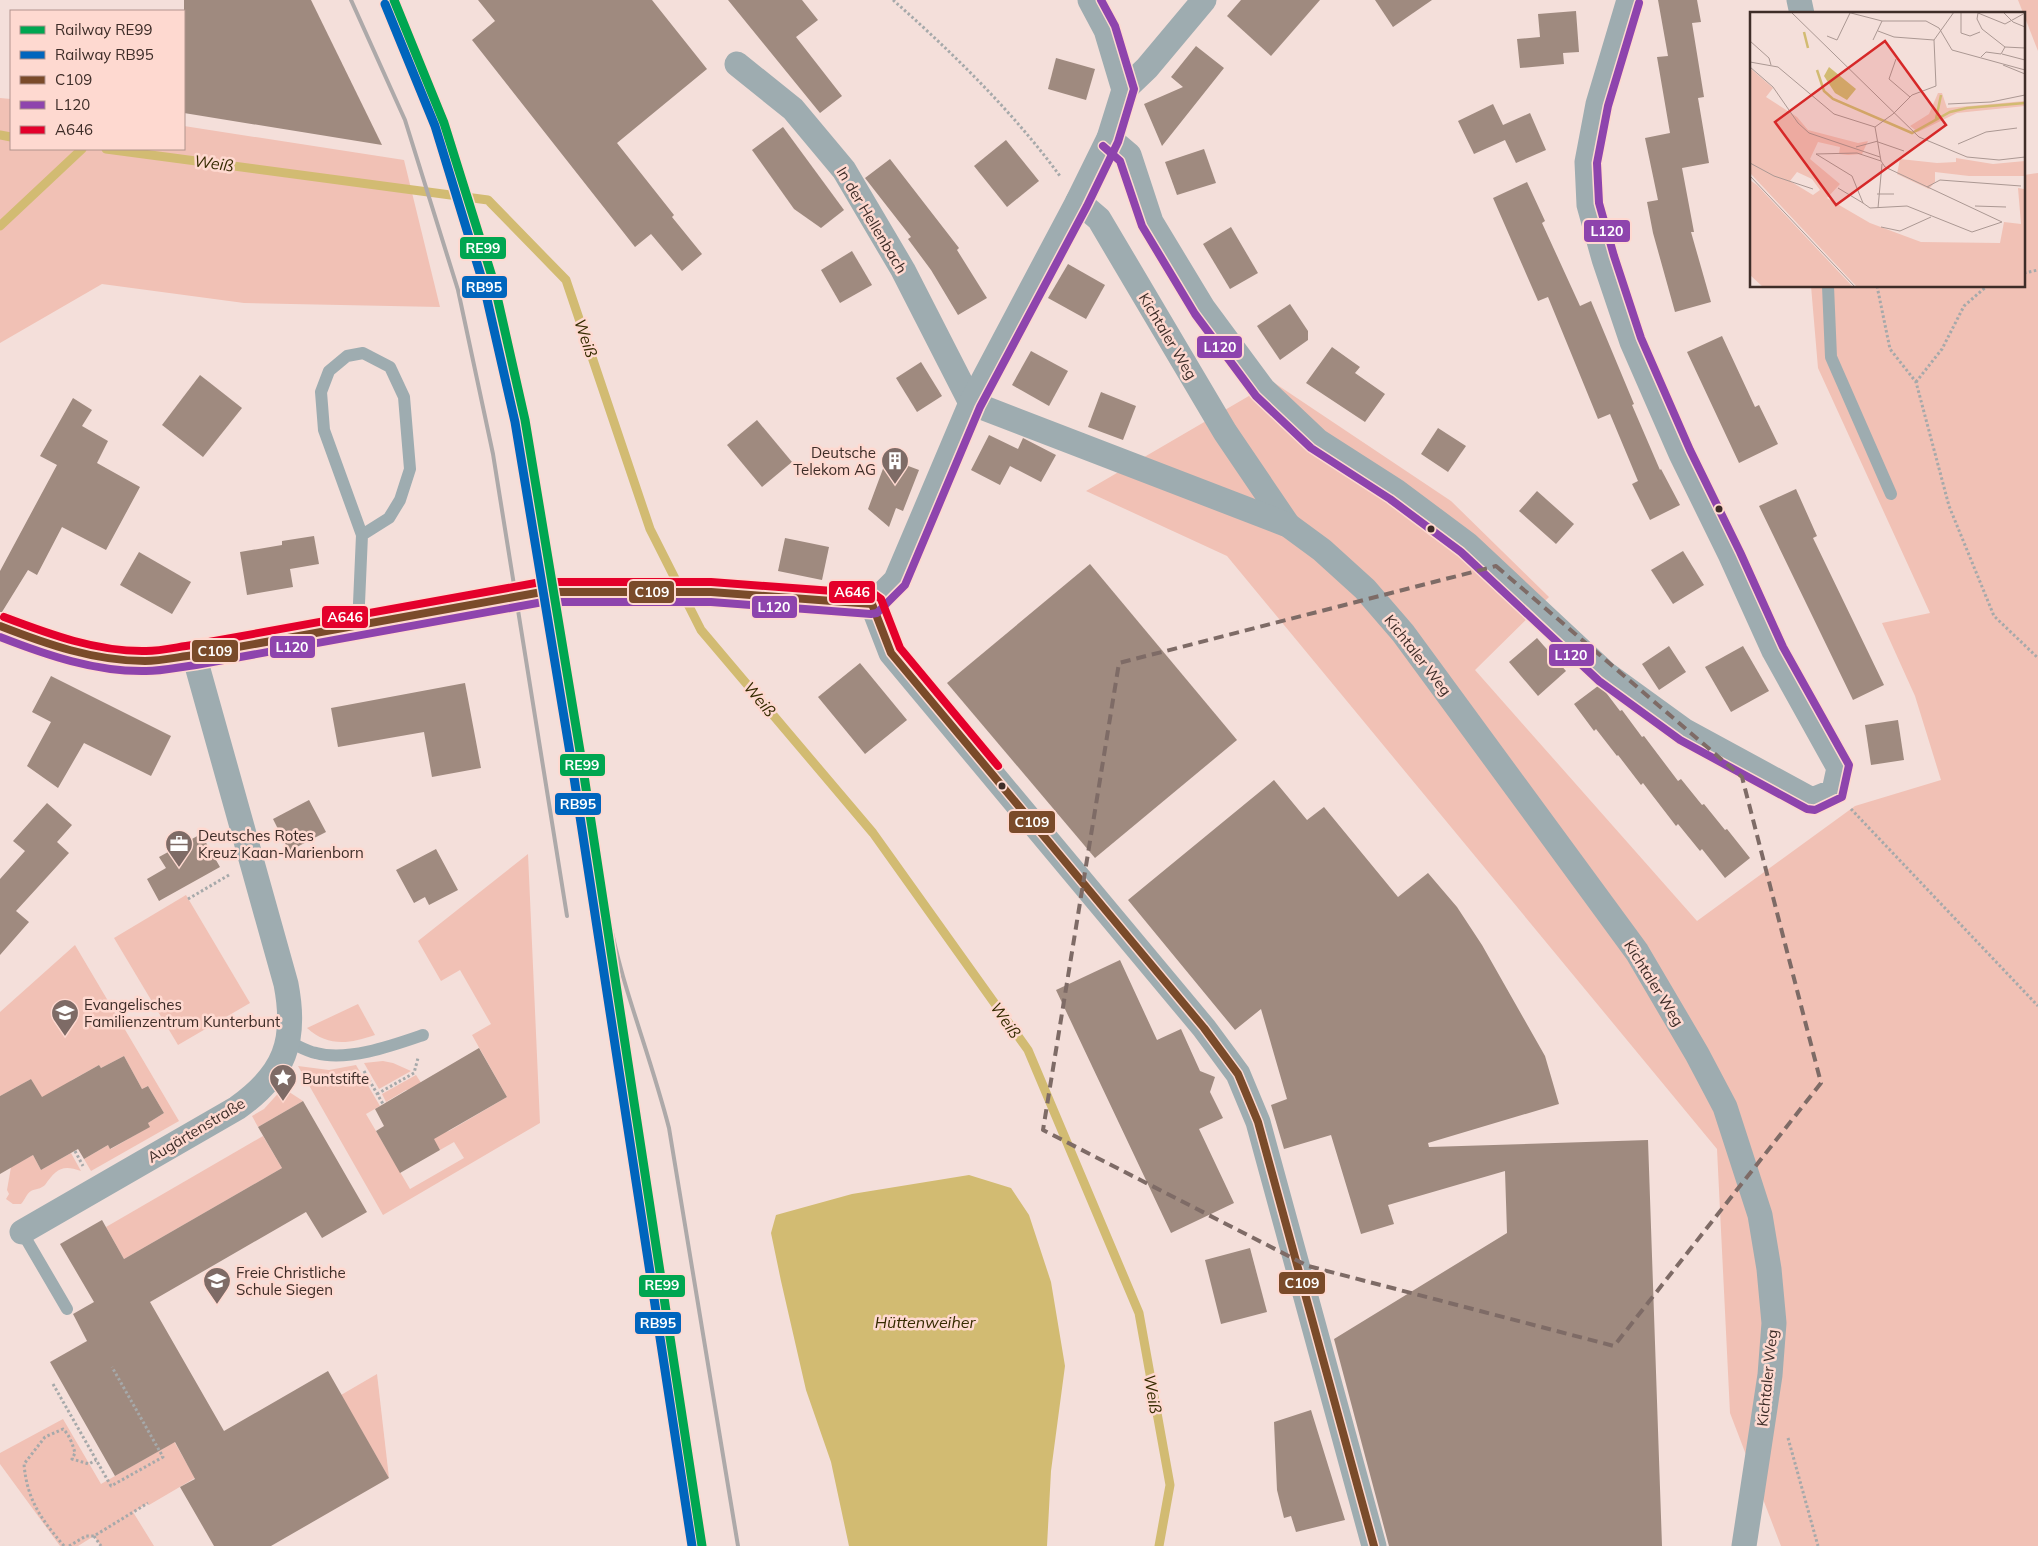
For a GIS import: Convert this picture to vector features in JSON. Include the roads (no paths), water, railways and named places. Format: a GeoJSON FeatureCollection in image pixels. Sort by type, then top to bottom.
{"type":"FeatureCollection","features":[{"type":"Feature","properties":{"kind":"street"},"geometry":{"type":"LineString","coordinates":[[1090,0],[1106,30],[1124,90]]}},
{"type":"Feature","properties":{"kind":"street"},"geometry":{"type":"LineString","coordinates":[[0,626],[29,637],[94,656],[144,661],[194,655],[542,592],[711,592],[872,604],[896,580],[971,403],[1078,201],[1109,138],[1124,90],[1147,68],[1204,0]]}},
{"type":"Feature","properties":{"kind":"street"},"geometry":{"type":"LineString","coordinates":[[1109,138],[1129,155],[1151,222],[1203,308],[1263,389],[1318,441],[1396,491],[1467,544],[1605,673],[1685,731],[1812,800],[1834,791],[1839,768],[1774,651],[1731,556],[1681,454],[1632,342],[1604,260],[1589,205],[1587,162],[1598,104],[1629,0]]}},
{"type":"Feature","properties":{"kind":"street","name":"In der Hellenbach"},"geometry":{"type":"LineString","coordinates":[[737,64],[793,108],[844,170],[903,270],[971,403]]}},
{"type":"Feature","properties":{"kind":"street","name":"Kichtaler Weg"},"geometry":{"type":"LineString","coordinates":[[1078,201],[1099,219],[1225,432],[1288,525]]}},
{"type":"Feature","properties":{"kind":"street","name":"Kichtaler Weg"},"geometry":{"type":"LineString","coordinates":[[971,403],[1288,525],[1322,550],[1365,590],[1403,633],[1636,952],[1697,1054],[1725,1106],[1760,1215],[1769,1269],[1774,1323],[1770,1375],[1744,1546]]}},
{"type":"Feature","properties":{"kind":"street"},"geometry":{"type":"LineString","coordinates":[[872,604],[891,653],[1204,1028],[1238,1074],[1258,1122],[1374,1546]]}},
{"type":"Feature","properties":{"kind":"street","name":"Augärtenstraße"},"geometry":{"type":"LineString","coordinates":[[22,1232],[244,1103],[257,1094],[272,1076],[284,1055],[290,1031],[290,1008],[286,984],[194,655]]}},
{"type":"Feature","properties":{"kind":"lane"},"geometry":{"type":"LineString","coordinates":[[1828,288],[1831,357],[1891,494]]}},
{"type":"Feature","properties":{"kind":"lane"},"geometry":{"type":"LineString","coordinates":[[358,626],[362,535],[324,430],[320,392],[329,371],[347,356],[363,353],[390,367],[404,397],[410,469],[400,500],[389,518],[362,535]]}},
{"type":"Feature","properties":{"kind":"lane"},"geometry":{"type":"LineString","coordinates":[[287,1041],[316,1054],[335,1056],[383,1049],[424,1035]]}},
{"type":"Feature","properties":{"kind":"lane"},"geometry":{"type":"LineString","coordinates":[[22,1232],[67,1309]]}},
{"type":"Feature","properties":{"kind":"water","name":"Hüttenweiher"},"geometry":{"type":"Polygon","coordinates":[[[969,1175],[1011,1188],[1029,1215],[1051,1282],[1065,1366],[1051,1471],[1047,1546],[849,1546],[831,1462],[806,1390],[781,1281],[771,1233],[776,1215],[852,1194],[969,1175]]]}},
{"type":"Feature","properties":{"kind":"waterway","name":"Weiß"},"geometry":{"type":"LineString","coordinates":[[0,135],[10,137]]}},
{"type":"Feature","properties":{"kind":"waterway"},"geometry":{"type":"LineString","coordinates":[[0,226],[81,150]]}},
{"type":"Feature","properties":{"kind":"waterway","name":"Weiß"},"geometry":{"type":"LineString","coordinates":[[113,150],[488,200],[566,280],[650,529],[701,630],[873,833],[1028,1050],[1139,1313],[1170,1485],[1159,1546]]}},
{"type":"Feature","properties":{"kind":"railway"},"geometry":{"type":"LineString","coordinates":[[351,0],[405,120],[458,290],[493,454],[567,916]]}},
{"type":"Feature","properties":{"kind":"railway"},"geometry":{"type":"LineString","coordinates":[[591,830],[616,951],[669,1128],[738,1546]]}},
{"type":"Feature","properties":{"kind":"rail line","name":"RE99"},"geometry":{"type":"LineString","coordinates":[[394,0],[444,123],[494,283],[525,420],[583,769],[702,1546]]}},
{"type":"Feature","properties":{"kind":"rail line","name":"RB95"},"geometry":{"type":"LineString","coordinates":[[385,4],[435,126],[484,286],[515,422],[573,771],[692,1546]]}},
{"type":"Feature","properties":{"kind":"place","name":"Deutsche Telekom AG"},"geometry":{"type":"Point","coordinates":[895,485]}},
{"type":"Feature","properties":{"kind":"place","name":"Deutsches Rotes Kreuz Kaan-Marienborn"},"geometry":{"type":"Point","coordinates":[179,868]}},
{"type":"Feature","properties":{"kind":"place","name":"Evangelisches Familienzentrum Kunterbunt"},"geometry":{"type":"Point","coordinates":[65,1037]}},
{"type":"Feature","properties":{"kind":"place","name":"Buntstifte"},"geometry":{"type":"Point","coordinates":[283,1102]}},
{"type":"Feature","properties":{"kind":"place","name":"Freie Christliche Schule Siegen"},"geometry":{"type":"Point","coordinates":[217,1305]}}]}
